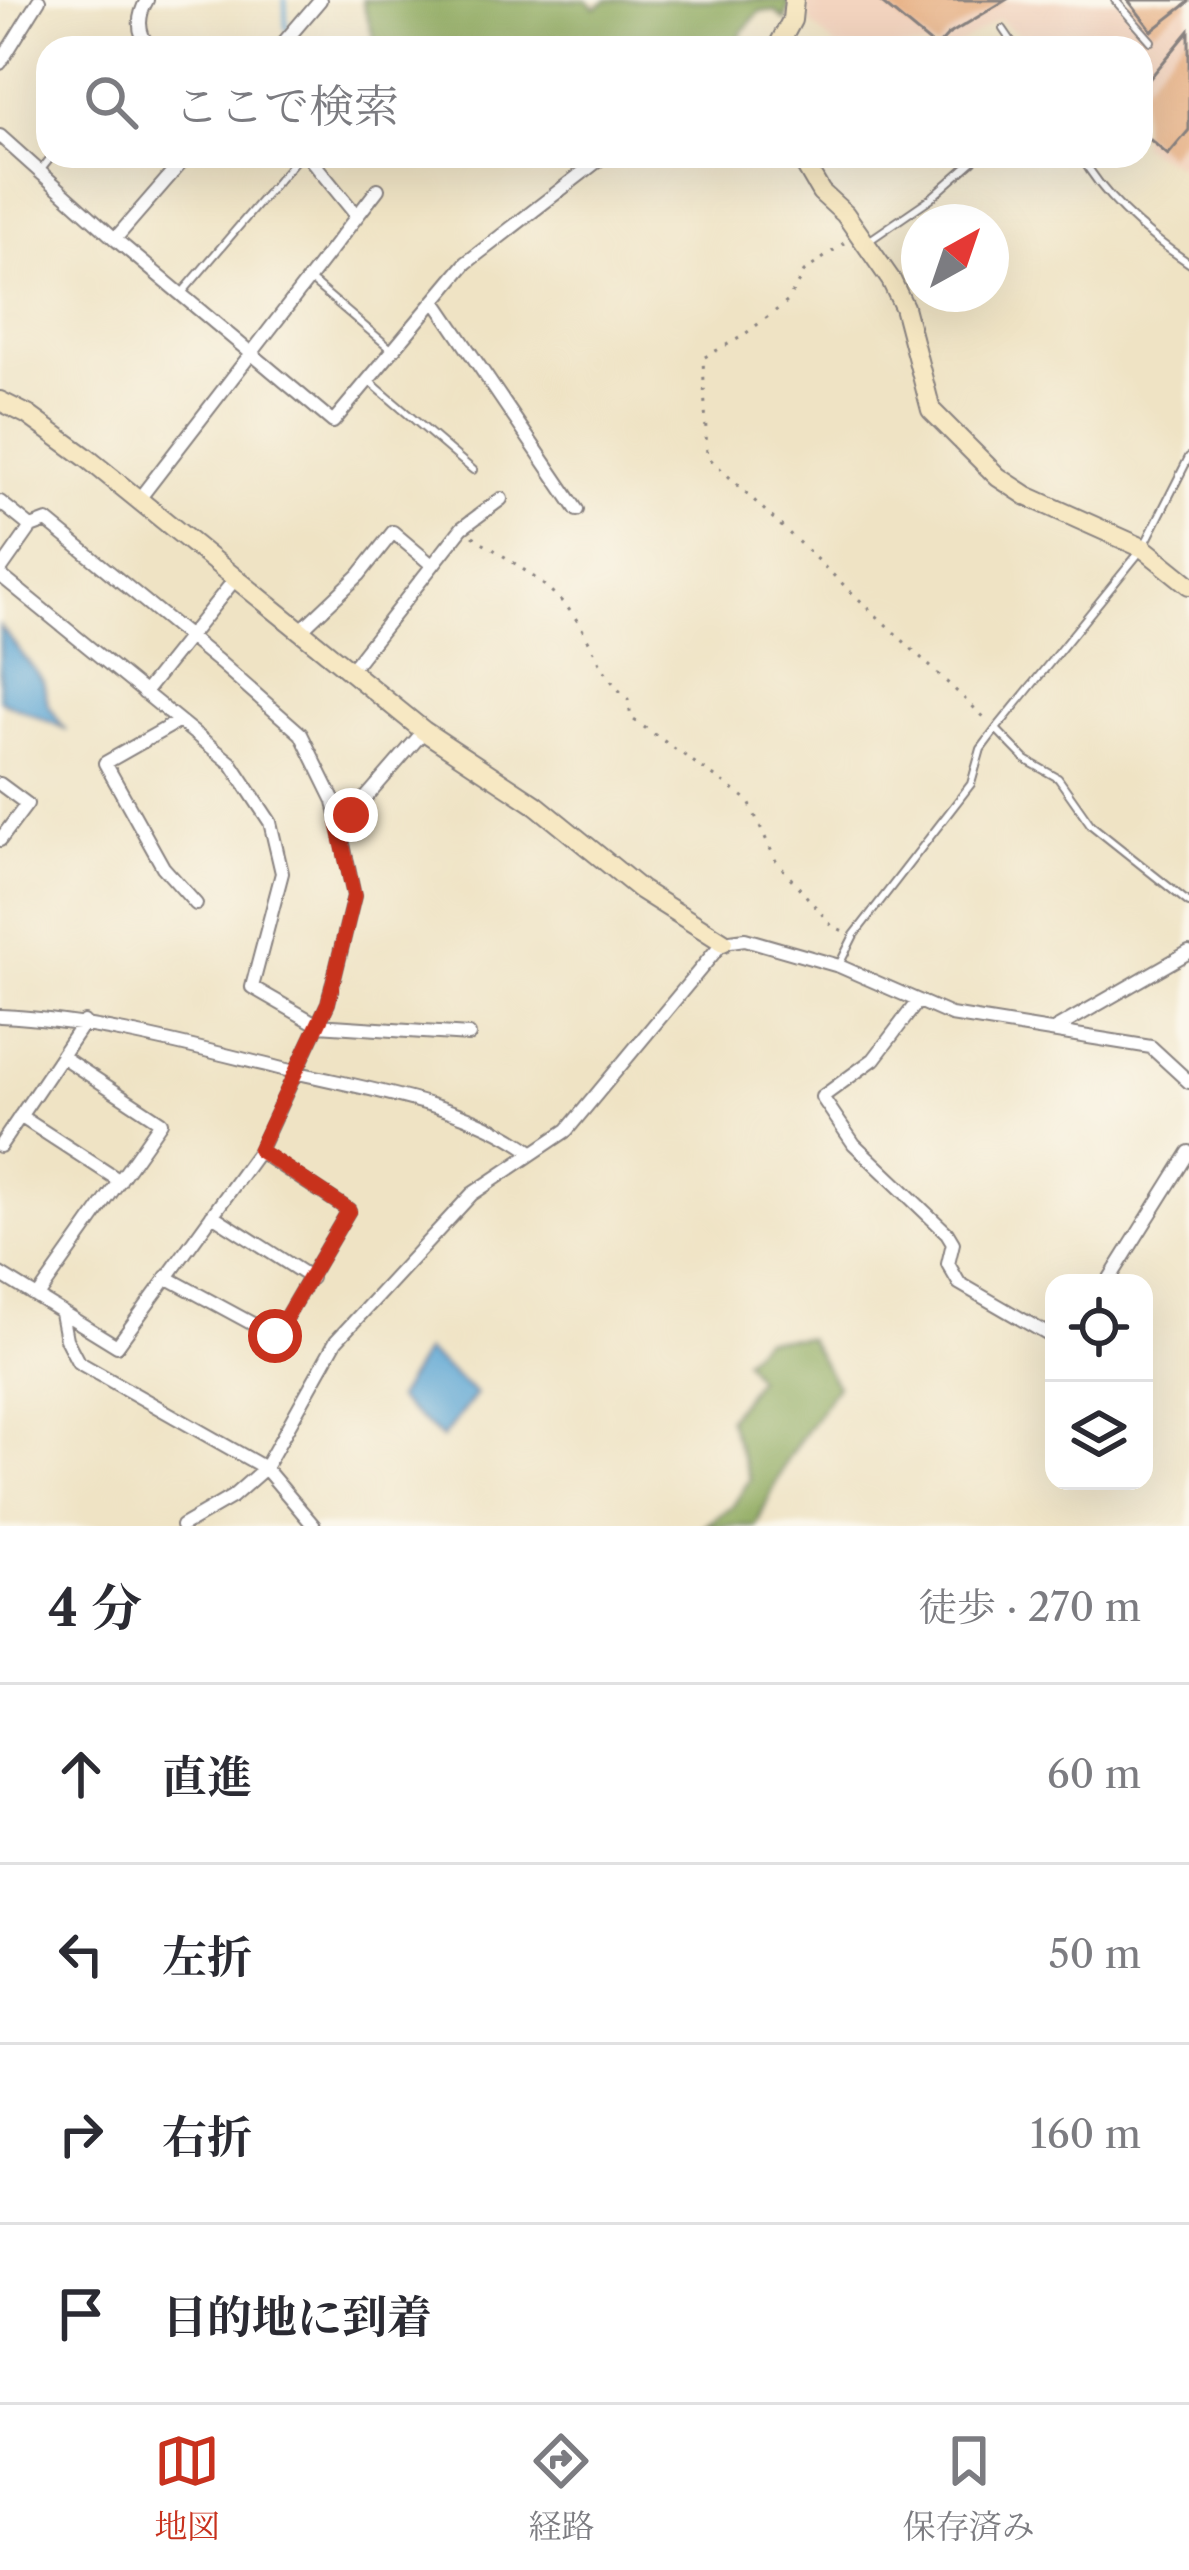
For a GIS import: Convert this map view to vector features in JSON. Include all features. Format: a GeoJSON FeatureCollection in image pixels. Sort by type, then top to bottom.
{"type":"FeatureCollection","features":[{"type":"Feature","properties":{"kind":"street"},"geometry":{"type":"LineString","coordinates":[[0,63],[40,0]]}},
{"type":"Feature","properties":{"kind":"street"},"geometry":{"type":"LineString","coordinates":[[142,36],[139,21],[147,0]]}},
{"type":"Feature","properties":{"kind":"street"},"geometry":{"type":"LineString","coordinates":[[289,36],[320,0]]}},
{"type":"Feature","properties":{"kind":"street"},"geometry":{"type":"LineString","coordinates":[[783,36],[792,20],[794,0]]}},
{"type":"Feature","properties":{"kind":"street"},"geometry":{"type":"LineString","coordinates":[[0,136],[36,168]]}},
{"type":"Feature","properties":{"kind":"street"},"geometry":{"type":"LineString","coordinates":[[37,168],[333,422],[466,263],[589,168]]}},
{"type":"Feature","properties":{"kind":"street"},"geometry":{"type":"LineString","coordinates":[[115,239],[177,168]]}},
{"type":"Feature","properties":{"kind":"street"},"geometry":{"type":"LineString","coordinates":[[318,168],[357,216]]}},
{"type":"Feature","properties":{"kind":"street"},"geometry":{"type":"LineString","coordinates":[[807,168],[820,192],[863,237],[892,280],[932,410],[998,477],[1027,496],[1143,548],[1189,585]]}},
{"type":"Feature","properties":{"kind":"street"},"geometry":{"type":"LineString","coordinates":[[139,499],[378,188]]}},
{"type":"Feature","properties":{"kind":"street"},"geometry":{"type":"LineString","coordinates":[[435,301],[577,510]]}},
{"type":"Feature","properties":{"kind":"street"},"geometry":{"type":"LineString","coordinates":[[0,401],[28,415],[139,499],[424,731],[536,806],[641,890],[723,942],[745,939],[839,965],[951,1015],[1151,1047],[1189,1082]]}},
{"type":"Feature","properties":{"kind":"street"},"geometry":{"type":"LineString","coordinates":[[348,673],[462,528],[501,500]]}},
{"type":"Feature","properties":{"kind":"street"},"geometry":{"type":"LineString","coordinates":[[0,502],[31,527]]}},
{"type":"Feature","properties":{"kind":"street"},"geometry":{"type":"LineString","coordinates":[[0,1274],[118,1346],[259,1150],[297,1072],[318,1024],[328,1003],[354,896],[334,801],[301,734],[46,521],[31,527],[0,573],[231,763],[270,822],[282,873],[252,987],[318,1024],[469,1035]]}},
{"type":"Feature","properties":{"kind":"street"},"geometry":{"type":"LineString","coordinates":[[299,632],[359,575],[393,532],[432,565]]}},
{"type":"Feature","properties":{"kind":"street"},"geometry":{"type":"LineString","coordinates":[[144,693],[235,579]]}},
{"type":"Feature","properties":{"kind":"street"},"geometry":{"type":"LineString","coordinates":[[179,721],[105,763],[163,867],[196,904]]}},
{"type":"Feature","properties":{"kind":"street"},"geometry":{"type":"LineString","coordinates":[[338,824],[424,731]]}},
{"type":"Feature","properties":{"kind":"street"},"geometry":{"type":"LineString","coordinates":[[0,784],[27,804],[0,840]]}},
{"type":"Feature","properties":{"kind":"street"},"geometry":{"type":"LineString","coordinates":[[182,1526],[232,1497],[265,1468],[336,1341],[472,1194],[567,1130],[723,942]]}},
{"type":"Feature","properties":{"kind":"street"},"geometry":{"type":"LineString","coordinates":[[1054,1029],[1189,952]]}},
{"type":"Feature","properties":{"kind":"street"},"geometry":{"type":"LineString","coordinates":[[918,1000],[874,1060],[822,1096],[854,1144],[947,1233],[953,1244],[948,1264],[959,1283],[1045,1333]]}},
{"type":"Feature","properties":{"kind":"street"},"geometry":{"type":"LineString","coordinates":[[0,1016],[84,1022],[297,1072],[442,1111],[513,1138],[533,1153]]}},
{"type":"Feature","properties":{"kind":"street"},"geometry":{"type":"LineString","coordinates":[[0,1146],[84,1022]]}},
{"type":"Feature","properties":{"kind":"street"},"geometry":{"type":"LineString","coordinates":[[39,1295],[161,1122],[61,1056]]}},
{"type":"Feature","properties":{"kind":"street"},"geometry":{"type":"LineString","coordinates":[[20,1116],[119,1181]]}},
{"type":"Feature","properties":{"kind":"street"},"geometry":{"type":"LineString","coordinates":[[166,1277],[275,1336],[349,1210],[259,1150]]}},
{"type":"Feature","properties":{"kind":"street"},"geometry":{"type":"LineString","coordinates":[[1113,1274],[1189,1152]]}},
{"type":"Feature","properties":{"kind":"street"},"geometry":{"type":"LineString","coordinates":[[212,1215],[311,1278]]}},
{"type":"Feature","properties":{"kind":"street"},"geometry":{"type":"LineString","coordinates":[[61,1313],[65,1339],[78,1362],[265,1468],[314,1526]]}},
{"type":"Feature","properties":{"kind":"lane"},"geometry":{"type":"LineString","coordinates":[[1115,0],[1147,36]]}},
{"type":"Feature","properties":{"kind":"lane"},"geometry":{"type":"LineString","coordinates":[[1003,29],[1008,36]]}},
{"type":"Feature","properties":{"kind":"lane"},"geometry":{"type":"LineString","coordinates":[[181,294],[288,168]]}},
{"type":"Feature","properties":{"kind":"lane"},"geometry":{"type":"LineString","coordinates":[[863,237],[931,198],[966,168]]}},
{"type":"Feature","properties":{"kind":"lane"},"geometry":{"type":"LineString","coordinates":[[1088,168],[1148,236],[1189,263]]}},
{"type":"Feature","properties":{"kind":"lane"},"geometry":{"type":"LineString","coordinates":[[309,279],[393,350]]}},
{"type":"Feature","properties":{"kind":"lane"},"geometry":{"type":"LineString","coordinates":[[368,380],[473,470]]}},
{"type":"Feature","properties":{"kind":"lane"},"geometry":{"type":"LineString","coordinates":[[839,965],[854,935],[971,784],[981,749],[1143,548],[1189,457]]}},
{"type":"Feature","properties":{"kind":"lane"},"geometry":{"type":"LineString","coordinates":[[996,729],[1026,760],[1058,778],[1091,825],[1189,903]]}},
{"type":"Feature","properties":{"kind":"path"},"geometry":{"type":"LineString","coordinates":[[863,237],[804,272],[787,302],[741,337],[703,358],[707,456],[996,729]]}},
{"type":"Feature","properties":{"kind":"path"},"geometry":{"type":"LineString","coordinates":[[462,528],[566,606],[610,683],[628,699],[631,718],[748,800],[791,883],[832,926],[854,935]]}},
{"type":"Feature","properties":{"kind":"shaded area"},"geometry":{"type":"Polygon","coordinates":[[[805,0],[1189,0],[1189,164],[1184,169],[1153,152],[1153,36],[1020,36],[999,19],[973,36],[825,36],[811,23],[805,0]]]}},
{"type":"Feature","properties":{"kind":"green space"},"geometry":{"type":"Polygon","coordinates":[[[362,0],[587,0],[595,8],[607,0],[790,0],[785,21],[776,11],[760,11],[740,36],[373,36],[362,0]]]}},
{"type":"Feature","properties":{"kind":"green space"},"geometry":{"type":"Polygon","coordinates":[[[808,1338],[837,1386],[787,1459],[756,1526],[704,1526],[732,1507],[750,1479],[728,1418],[757,1379],[744,1360],[763,1339],[808,1338]]]}},
{"type":"Feature","properties":{"kind":"water"},"geometry":{"type":"Polygon","coordinates":[[[0,626],[43,681],[48,704],[64,728],[0,700],[0,626]]]}},
{"type":"Feature","properties":{"kind":"water"},"geometry":{"type":"Polygon","coordinates":[[[425,1351],[476,1394],[442,1438],[396,1399],[425,1351]]]}},
{"type":"Feature","properties":{"kind":"building"},"geometry":{"type":"Polygon","coordinates":[[[878,0],[1006,0],[947,36],[922,36],[878,0]]]}},
{"type":"Feature","properties":{"kind":"building"},"geometry":{"type":"Polygon","coordinates":[[[1128,0],[1189,0],[1189,2],[1152,31],[1128,0]]]}},
{"type":"Feature","properties":{"kind":"building"},"geometry":{"type":"Polygon","coordinates":[[[1189,31],[1189,130],[1168,155],[1153,142],[1153,74],[1189,31]]]}},
{"type":"Feature","properties":{"kind":"waterway"},"geometry":{"type":"LineString","coordinates":[[285,0],[286,27],[293,36]]}},
{"type":"Feature","properties":{"kind":"route"},"geometry":{"type":"LineString","coordinates":[[275,1336],[349,1210],[259,1150],[328,1003],[354,896],[338,824],[351,815]]}}]}
